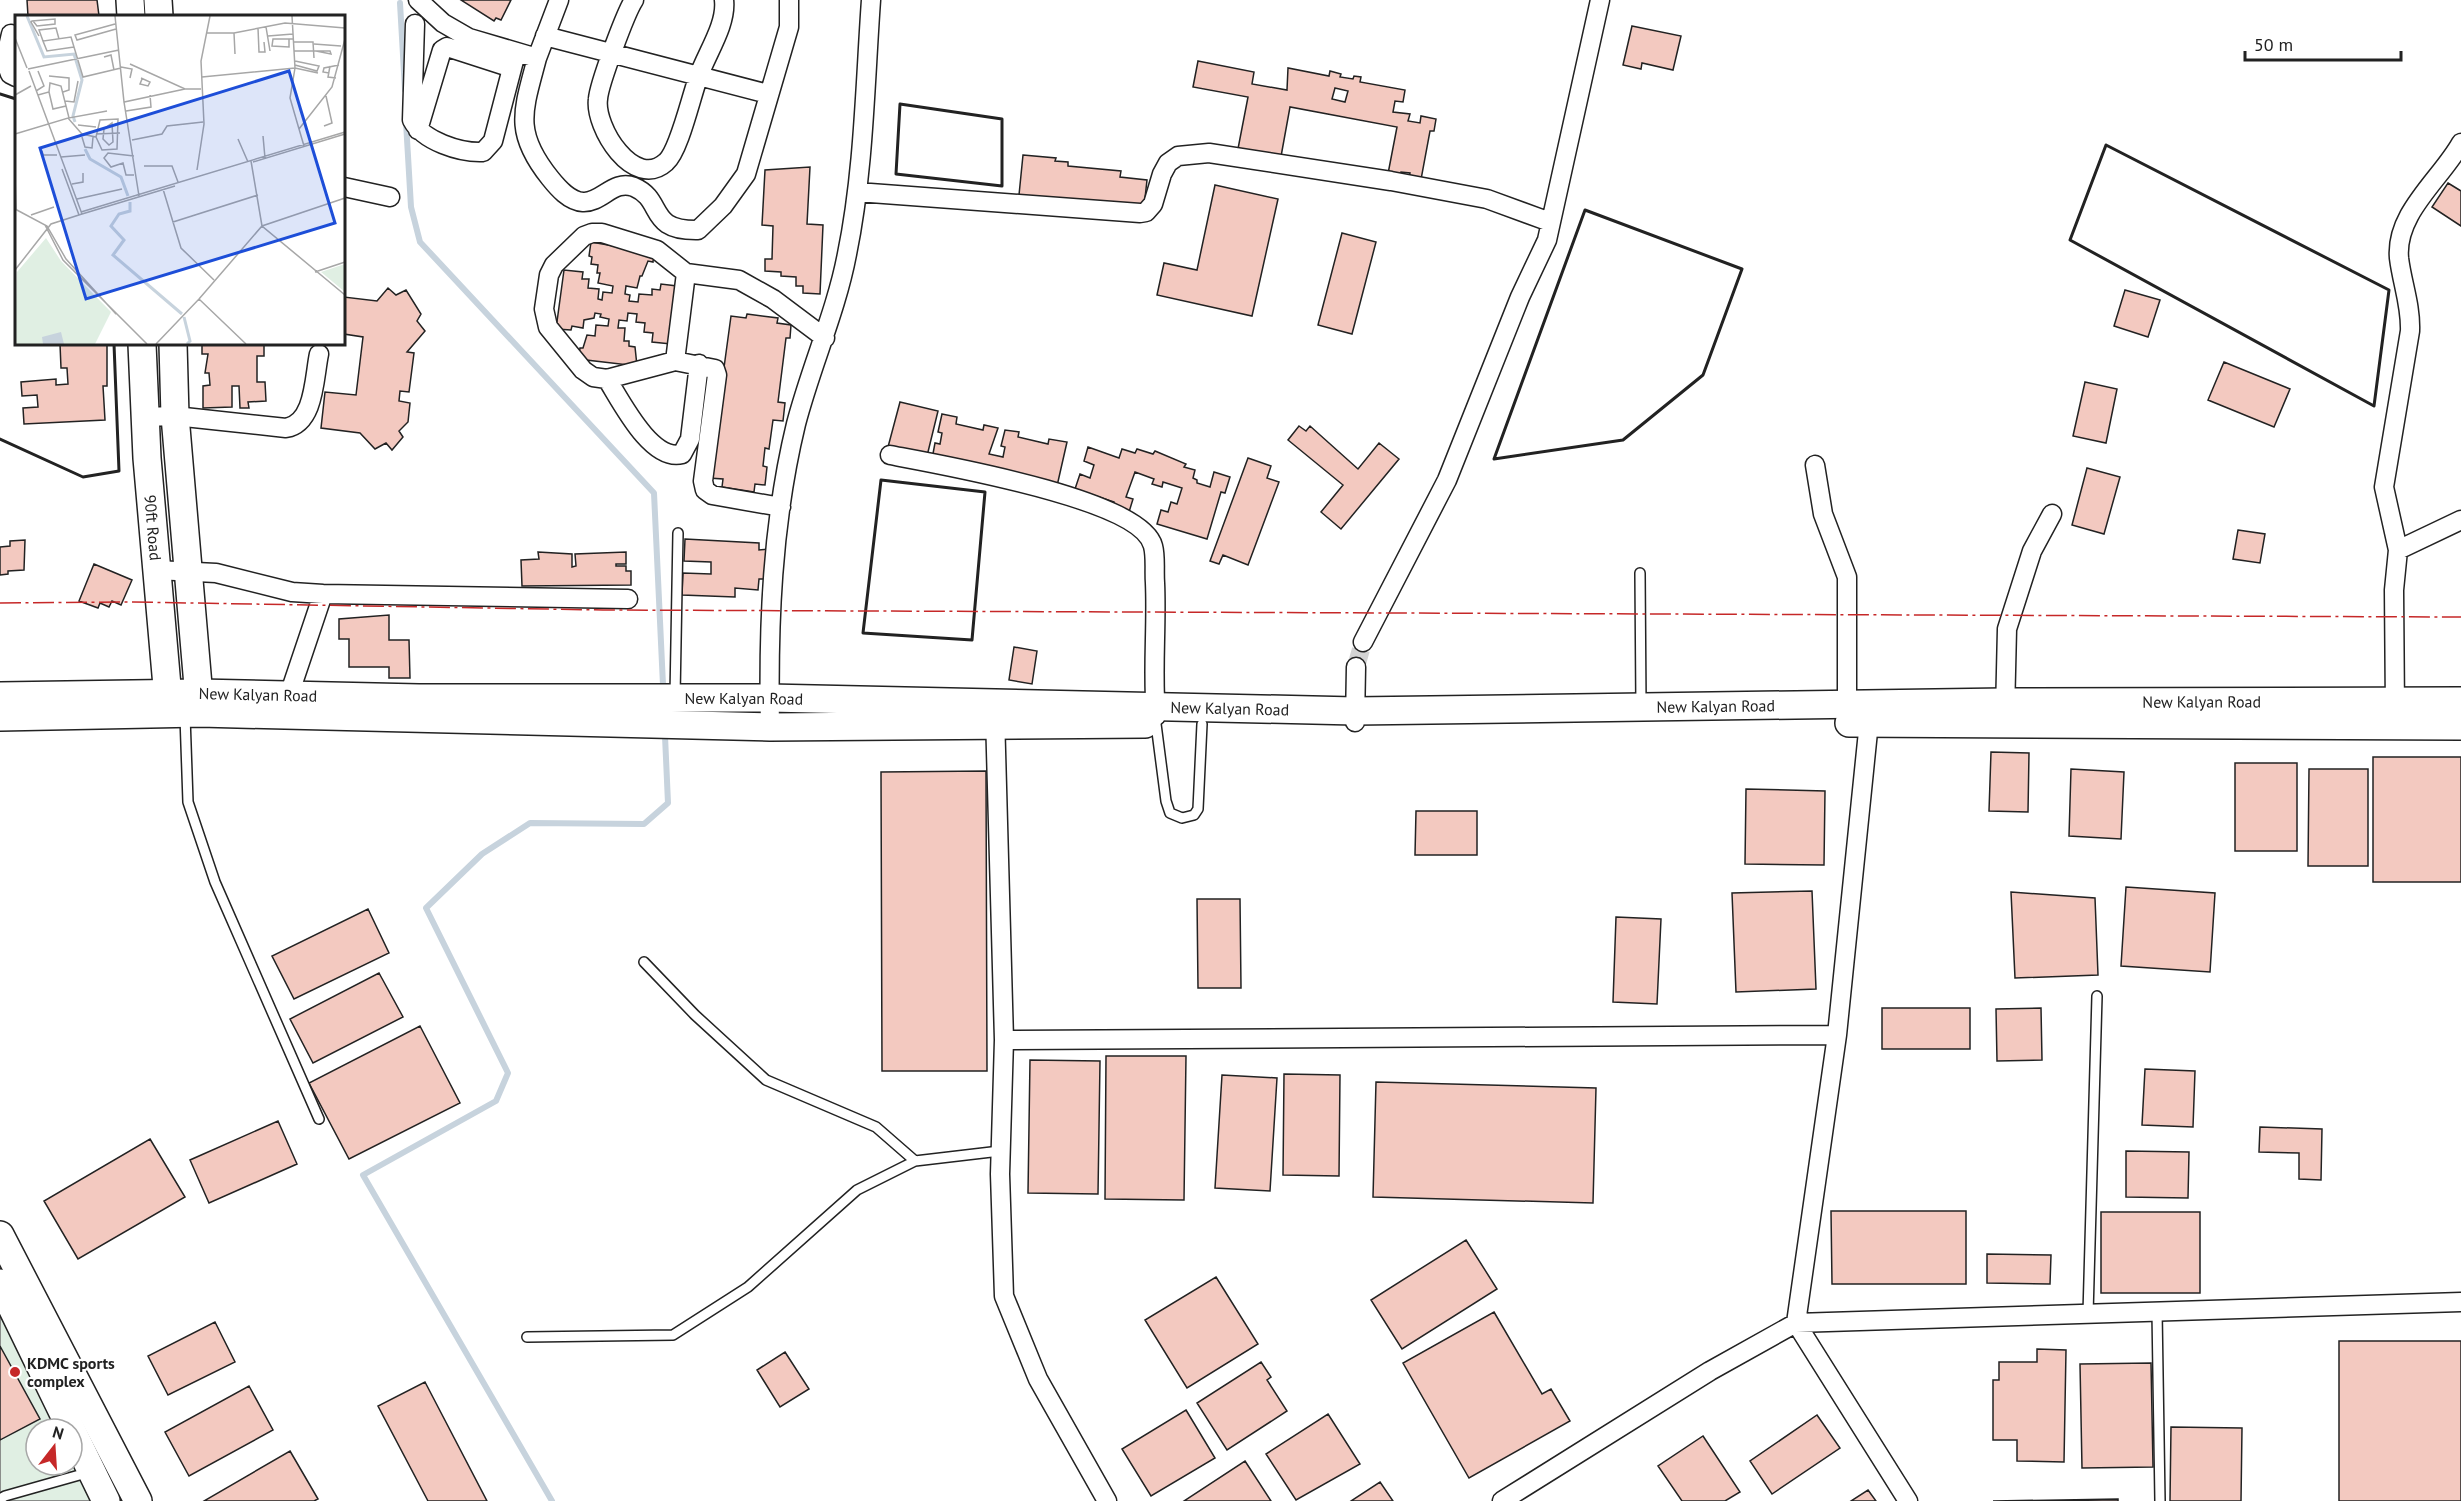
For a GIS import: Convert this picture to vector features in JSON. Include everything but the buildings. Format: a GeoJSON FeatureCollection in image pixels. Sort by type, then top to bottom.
{"type":"FeatureCollection","features":[{"type":"Feature","properties":{"kind":"street"},"geometry":{"type":"LineString","coordinates":[[130,0],[131,15]]}},
{"type":"Feature","properties":{"kind":"street"},"geometry":{"type":"LineString","coordinates":[[158,0],[159,15]]}},
{"type":"Feature","properties":{"kind":"street"},"geometry":{"type":"LineString","coordinates":[[418,0],[443,23],[514,61]]}},
{"type":"Feature","properties":{"kind":"street"},"geometry":{"type":"LineString","coordinates":[[559,0],[537,58],[524,118],[525,138],[533,157],[560,191],[581,202],[593,201],[616,187],[632,186],[642,192],[664,222],[677,231],[698,230],[723,206],[746,174],[789,27],[789,0]]}},
{"type":"Feature","properties":{"kind":"street"},"geometry":{"type":"LineString","coordinates":[[634,0],[612,54],[598,98],[600,123],[607,137],[626,160],[638,168],[656,168],[666,163],[675,152],[699,76],[716,35],[724,0]]}},
{"type":"Feature","properties":{"kind":"street"},"geometry":{"type":"LineString","coordinates":[[770,727],[771,602],[781,507],[796,423],[840,289],[857,192],[871,0]]}},
{"type":"Feature","properties":{"kind":"street"},"geometry":{"type":"LineString","coordinates":[[1363,642],[1447,480],[1511,317],[1547,240],[1600,0]]}},
{"type":"Feature","properties":{"kind":"street"},"geometry":{"type":"LineString","coordinates":[[414,24],[412,120],[418,130],[426,136],[472,152],[483,152],[490,147],[514,61]]}},
{"type":"Feature","properties":{"kind":"street"},"geometry":{"type":"LineString","coordinates":[[10,34],[5,60],[9,74],[15,77]]}},
{"type":"Feature","properties":{"kind":"street"},"geometry":{"type":"LineString","coordinates":[[545,36],[768,94]]}},
{"type":"Feature","properties":{"kind":"street"},"geometry":{"type":"LineString","coordinates":[[418,130],[442,50],[447,47],[514,61],[537,58]]}},
{"type":"Feature","properties":{"kind":"street"},"geometry":{"type":"LineString","coordinates":[[2395,714],[2394,590],[2398,550],[2384,487],[2410,331],[2411,311],[2399,258],[2400,243],[2407,220],[2461,143]]}},
{"type":"Feature","properties":{"kind":"street"},"geometry":{"type":"LineString","coordinates":[[857,192],[1140,213],[1146,212],[1153,204],[1162,174],[1168,163],[1178,156],[1209,153],[1391,181],[1476,197],[1550,222]]}},
{"type":"Feature","properties":{"kind":"street"},"geometry":{"type":"LineString","coordinates":[[632,186],[638,168]]}},
{"type":"Feature","properties":{"kind":"street"},"geometry":{"type":"LineString","coordinates":[[345,187],[390,196]]}},
{"type":"Feature","properties":{"kind":"street"},"geometry":{"type":"LineString","coordinates":[[781,507],[712,495],[705,490],[703,481],[717,375],[715,369],[675,361],[607,379],[593,377],[583,370],[548,327],[544,309],[549,275],[554,265],[584,236],[602,233],[657,250],[686,273],[739,280],[772,299],[825,338]]}},
{"type":"Feature","properties":{"kind":"street"},"geometry":{"type":"LineString","coordinates":[[675,361],[686,273]]}},
{"type":"Feature","properties":{"kind":"street","name":"90ft Road"},"geometry":{"type":"LineString","coordinates":[[142,345],[144,417],[156,570],[185,705]]}},
{"type":"Feature","properties":{"kind":"street","name":"90ft Road"},"geometry":{"type":"LineString","coordinates":[[173,345],[175,416],[187,570],[185,705]]}},
{"type":"Feature","properties":{"kind":"street"},"geometry":{"type":"LineString","coordinates":[[144,417],[175,416],[294,427],[301,422],[308,410],[319,354]]}},
{"type":"Feature","properties":{"kind":"street"},"geometry":{"type":"LineString","coordinates":[[607,379],[639,430],[664,452],[675,456],[682,454],[690,439],[699,364]]}},
{"type":"Feature","properties":{"kind":"street"},"geometry":{"type":"LineString","coordinates":[[890,454],[990,474],[1101,507],[1142,529],[1153,545],[1156,715]]}},
{"type":"Feature","properties":{"kind":"street"},"geometry":{"type":"LineString","coordinates":[[1815,465],[1823,514],[1847,577],[1858,714],[1837,1035],[1796,1323],[1908,1501]]}},
{"type":"Feature","properties":{"kind":"street"},"geometry":{"type":"LineString","coordinates":[[2005,713],[2007,629],[2032,551],[2052,514]]}},
{"type":"Feature","properties":{"kind":"street"},"geometry":{"type":"LineString","coordinates":[[2398,550],[2461,520]]}},
{"type":"Feature","properties":{"kind":"street"},"geometry":{"type":"LineString","coordinates":[[156,570],[216,573],[292,592],[323,594],[628,599]]}},
{"type":"Feature","properties":{"kind":"street"},"geometry":{"type":"LineString","coordinates":[[289,694],[323,594]]}},
{"type":"Feature","properties":{"kind":"street"},"geometry":{"type":"LineString","coordinates":[[1355,718],[1356,667]]}},
{"type":"Feature","properties":{"kind":"street","name":"New Kalyan Road"},"geometry":{"type":"LineString","coordinates":[[0,717],[185,705],[289,694],[419,709],[675,697],[769,698],[995,713],[1355,718],[2005,713],[2395,714]]}},
{"type":"Feature","properties":{"kind":"street","name":"New Kalyan Road"},"geometry":{"type":"LineString","coordinates":[[0,696],[185,705],[419,709],[770,727],[995,713]]}},
{"type":"Feature","properties":{"kind":"street"},"geometry":{"type":"LineString","coordinates":[[2395,714],[2461,701]]}},
{"type":"Feature","properties":{"kind":"street"},"geometry":{"type":"LineString","coordinates":[[995,713],[1004,1040],[1000,1151],[1004,1296],[1038,1379],[1107,1501]]}},
{"type":"Feature","properties":{"kind":"street"},"geometry":{"type":"LineString","coordinates":[[2395,714],[2461,726]]}},
{"type":"Feature","properties":{"kind":"street","name":"New Kalyan Road"},"geometry":{"type":"LineString","coordinates":[[1156,715],[1202,724],[1355,718]]}},
{"type":"Feature","properties":{"kind":"street"},"geometry":{"type":"LineString","coordinates":[[1004,1040],[1837,1035]]}},
{"type":"Feature","properties":{"kind":"street"},"geometry":{"type":"LineString","coordinates":[[0,1235],[105,1467],[106,1501]]}},
{"type":"Feature","properties":{"kind":"street"},"geometry":{"type":"LineString","coordinates":[[0,1284],[66,1417]]}},
{"type":"Feature","properties":{"kind":"street"},"geometry":{"type":"LineString","coordinates":[[1502,1501],[1710,1371],[1796,1323],[2461,1302]]}},
{"type":"Feature","properties":{"kind":"street"},"geometry":{"type":"LineString","coordinates":[[84,1443],[138,1501]]}},
{"type":"Feature","properties":{"kind":"lane"},"geometry":{"type":"LineString","coordinates":[[675,697],[678,533]]}},
{"type":"Feature","properties":{"kind":"lane"},"geometry":{"type":"LineString","coordinates":[[1640,573],[1642,717]]}},
{"type":"Feature","properties":{"kind":"lane"},"geometry":{"type":"LineString","coordinates":[[185,705],[188,802],[215,882],[319,1119]]}},
{"type":"Feature","properties":{"kind":"lane"},"geometry":{"type":"LineString","coordinates":[[1156,715],[1166,801],[1170,813],[1182,818],[1194,815],[1198,809],[1202,724]]}},
{"type":"Feature","properties":{"kind":"lane"},"geometry":{"type":"LineString","coordinates":[[644,962],[695,1015],[766,1080],[876,1127],[915,1161]]}},
{"type":"Feature","properties":{"kind":"lane"},"geometry":{"type":"LineString","coordinates":[[2088,1314],[2097,996]]}},
{"type":"Feature","properties":{"kind":"lane"},"geometry":{"type":"LineString","coordinates":[[527,1337],[673,1335],[748,1287],[856,1190],[915,1161],[1000,1151]]}},
{"type":"Feature","properties":{"kind":"lane"},"geometry":{"type":"LineString","coordinates":[[2157,1311],[2160,1501]]}},
{"type":"Feature","properties":{"kind":"lane"},"geometry":{"type":"LineString","coordinates":[[0,1499],[105,1467]]}},
{"type":"Feature","properties":{"kind":"green space","name":"KDMC sports complex"},"geometry":{"type":"Polygon","coordinates":[[[0,1315],[53,1417],[24,1417],[24,1477],[83,1477],[96,1501],[0,1501],[0,1315]]]}},
{"type":"Feature","properties":{"kind":"waterway"},"geometry":{"type":"LineString","coordinates":[[400,3],[405,90]]}},
{"type":"Feature","properties":{"kind":"waterway"},"geometry":{"type":"LineString","coordinates":[[406,122],[411,207],[420,242],[654,493],[663,685]]}},
{"type":"Feature","properties":{"kind":"waterway"},"geometry":{"type":"LineString","coordinates":[[552,1501],[363,1175],[496,1101],[508,1073],[426,908],[482,854],[530,823],[644,824],[668,803],[665,736]]}},
{"type":"Feature","properties":{"kind":"tunnel"},"geometry":{"type":"LineString","coordinates":[[1356,667],[1363,642]]}},
{"type":"Feature","properties":{"kind":"wall"},"geometry":{"type":"LineString","coordinates":[[0,94],[15,99]]}},
{"type":"Feature","properties":{"kind":"wall"},"geometry":{"type":"LineString","coordinates":[[900,104],[1002,119],[1002,186],[896,174],[900,104]]}},
{"type":"Feature","properties":{"kind":"wall"},"geometry":{"type":"LineString","coordinates":[[2106,145],[2389,290],[2374,406],[2070,240],[2106,145]]}},
{"type":"Feature","properties":{"kind":"wall"},"geometry":{"type":"LineString","coordinates":[[1585,210],[1742,269],[1703,375],[1623,440],[1494,459],[1585,210]]}},
{"type":"Feature","properties":{"kind":"wall"},"geometry":{"type":"LineString","coordinates":[[0,439],[83,477],[119,471],[114,345]]}},
{"type":"Feature","properties":{"kind":"wall"},"geometry":{"type":"LineString","coordinates":[[881,480],[985,492],[972,640],[863,633],[881,480]]}},
{"type":"Feature","properties":{"kind":"power"},"geometry":{"type":"LineString","coordinates":[[0,603],[133,602],[603,610],[2461,617]]}},
{"type":"Feature","properties":{"kind":"place","name":"KDMC sports complex"},"geometry":{"type":"Point","coordinates":[15,1372]}}]}
